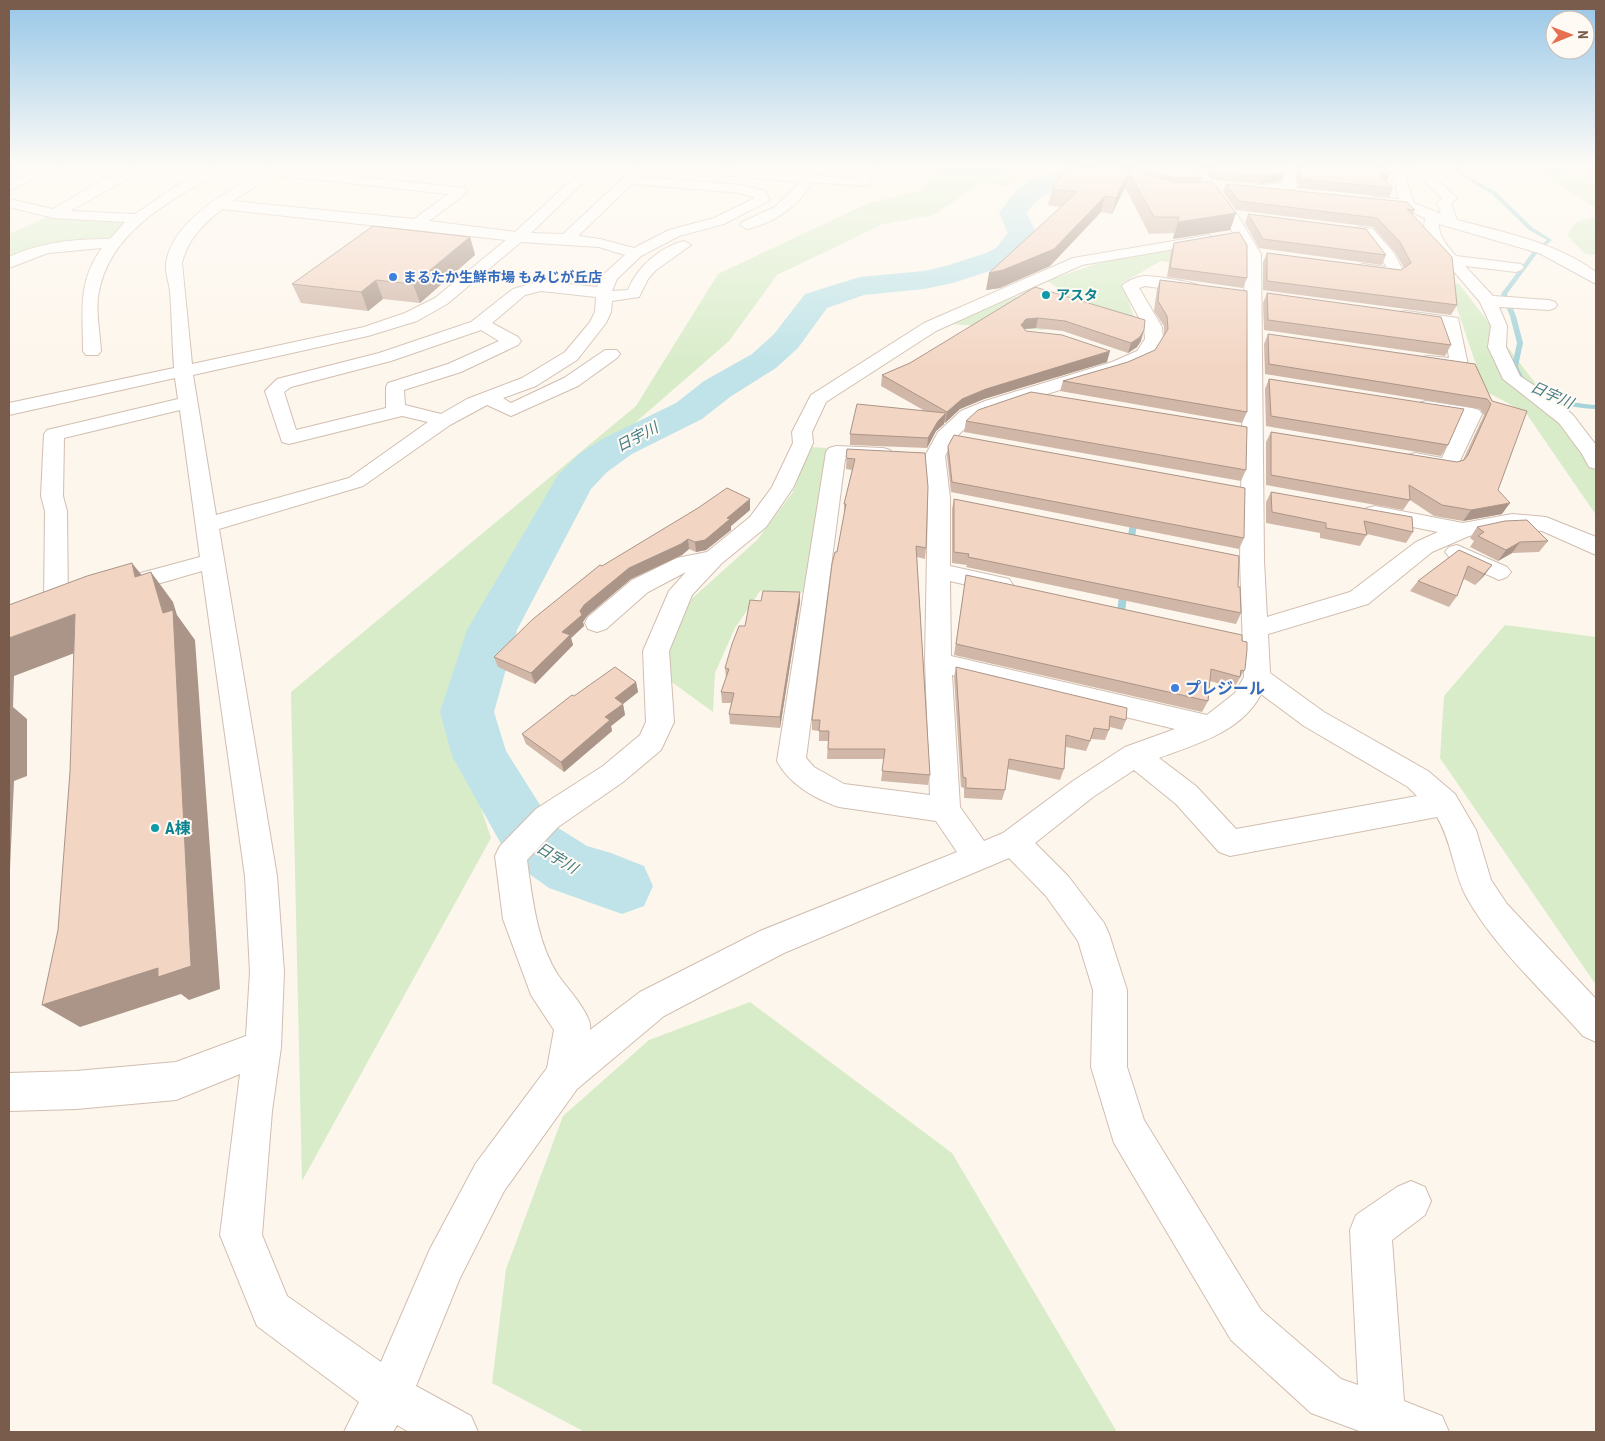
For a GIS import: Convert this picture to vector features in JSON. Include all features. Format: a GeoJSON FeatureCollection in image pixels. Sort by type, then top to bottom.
{"type":"FeatureCollection","features":[{"type":"Feature","properties":{"kind":"street"},"geometry":{"type":"LineString","coordinates":[[92,351],[90,297],[96,272],[113,243],[123,233]]}},
{"type":"Feature","properties":{"kind":"street"},"geometry":{"type":"LineString","coordinates":[[189,233],[181,244],[174,263],[178,292],[183,370],[261,876],[267,972],[263,1047],[253,1111],[241,1235],[272,1311],[378,1414],[455,1432]]}},
{"type":"Feature","properties":{"kind":"street"},"geometry":{"type":"LineString","coordinates":[[495,233],[600,243],[636,253]]}},
{"type":"Feature","properties":{"kind":"street"},"geometry":{"type":"LineString","coordinates":[[9,409],[368,331],[411,317],[441,301],[521,233]]}},
{"type":"Feature","properties":{"kind":"street"},"geometry":{"type":"LineString","coordinates":[[567,239],[573,233]]}},
{"type":"Feature","properties":{"kind":"street"},"geometry":{"type":"LineString","coordinates":[[207,525],[356,482],[443,421],[488,398],[529,382],[571,356],[598,323],[603,312],[604,294],[610,277],[636,253],[678,233]]}},
{"type":"Feature","properties":{"kind":"street"},"geometry":{"type":"LineString","coordinates":[[443,421],[418,412],[396,411],[289,438],[274,391],[284,383],[385,358],[443,339],[480,323],[519,292],[540,286],[604,294],[633,294],[637,290],[641,277],[675,249],[721,233]]}},
{"type":"Feature","properties":{"kind":"street"},"geometry":{"type":"LineString","coordinates":[[564,1076],[573,1026],[543,983],[519,919],[511,856],[547,818],[613,774],[651,742],[660,722],[656,651],[681,591],[714,558],[758,522],[782,488],[803,443],[802,432],[818,399],[930,327],[1078,261],[1212,233]]}},
{"type":"Feature","properties":{"kind":"street"},"geometry":{"type":"LineString","coordinates":[[378,1414],[445,1264],[490,1176],[564,1076],[652,1004],[772,942],[1014,842],[1083,789],[1135,755],[1211,727],[1245,700],[1257,677],[1248,635],[1243,559],[1253,491],[1245,432],[1263,381],[1246,294],[1253,254],[1249,233]]}},
{"type":"Feature","properties":{"kind":"street"},"geometry":{"type":"LineString","coordinates":[[1349,267],[1396,273],[1393,259],[1384,252],[1369,233]]}},
{"type":"Feature","properties":{"kind":"street"},"geometry":{"type":"LineString","coordinates":[[1433,233],[1440,247],[1451,260],[1491,301],[1499,326],[1497,348],[1512,379],[1549,404],[1566,419],[1592,453],[1596,463]]}},
{"type":"Feature","properties":{"kind":"street"},"geometry":{"type":"LineString","coordinates":[[1491,233],[1530,243],[1577,263],[1596,279]]}},
{"type":"Feature","properties":{"kind":"street"},"geometry":{"type":"LineString","coordinates":[[669,236],[688,244]]}},
{"type":"Feature","properties":{"kind":"street"},"geometry":{"type":"LineString","coordinates":[[9,263],[37,250],[60,246],[113,243]]}},
{"type":"Feature","properties":{"kind":"street"},"geometry":{"type":"LineString","coordinates":[[1253,254],[1272,257]]}},
{"type":"Feature","properties":{"kind":"street"},"geometry":{"type":"LineString","coordinates":[[1451,260],[1516,267]]}},
{"type":"Feature","properties":{"kind":"street"},"geometry":{"type":"LineString","coordinates":[[945,810],[839,795],[804,775],[791,761],[836,452],[933,448],[968,415],[1144,354],[1154,339],[1153,327],[1130,286],[1144,281],[1213,290]]}},
{"type":"Feature","properties":{"kind":"street"},"geometry":{"type":"LineString","coordinates":[[1246,294],[1274,298]]}},
{"type":"Feature","properties":{"kind":"street"},"geometry":{"type":"LineString","coordinates":[[1491,301],[1549,305]]}},
{"type":"Feature","properties":{"kind":"street"},"geometry":{"type":"LineString","coordinates":[[1393,314],[1452,322],[1459,365],[1410,358]]}},
{"type":"Feature","properties":{"kind":"street"},"geometry":{"type":"LineString","coordinates":[[396,411],[395,387],[460,367],[486,356],[512,341],[480,323]]}},
{"type":"Feature","properties":{"kind":"street"},"geometry":{"type":"LineString","coordinates":[[1253,336],[1273,339]]}},
{"type":"Feature","properties":{"kind":"street"},"geometry":{"type":"LineString","coordinates":[[488,398],[511,410],[571,382],[611,354]]}},
{"type":"Feature","properties":{"kind":"street"},"geometry":{"type":"LineString","coordinates":[[1107,354],[1128,361]]}},
{"type":"Feature","properties":{"kind":"street"},"geometry":{"type":"LineString","coordinates":[[818,399],[835,398],[894,372]]}},
{"type":"Feature","properties":{"kind":"street"},"geometry":{"type":"LineString","coordinates":[[1029,394],[1066,400]]}},
{"type":"Feature","properties":{"kind":"street"},"geometry":{"type":"LineString","coordinates":[[56,604],[56,511],[52,496],[54,434],[188,402]]}},
{"type":"Feature","properties":{"kind":"street"},"geometry":{"type":"LineString","coordinates":[[1400,457],[1449,465],[1472,414],[1406,404]]}},
{"type":"Feature","properties":{"kind":"street"},"geometry":{"type":"LineString","coordinates":[[1245,432],[1274,436]]}},
{"type":"Feature","properties":{"kind":"street"},"geometry":{"type":"LineString","coordinates":[[933,448],[949,500],[939,571],[938,662],[945,810],[977,856]]}},
{"type":"Feature","properties":{"kind":"street"},"geometry":{"type":"LineString","coordinates":[[1358,510],[1463,530]]}},
{"type":"Feature","properties":{"kind":"street"},"geometry":{"type":"LineString","coordinates":[[1248,635],[1359,598],[1424,547],[1463,530],[1512,521],[1546,524],[1584,540],[1596,548]]}},
{"type":"Feature","properties":{"kind":"street"},"geometry":{"type":"LineString","coordinates":[[1435,542],[1499,572]]}},
{"type":"Feature","properties":{"kind":"street"},"geometry":{"type":"LineString","coordinates":[[597,624],[640,586],[685,563],[714,558]]}},
{"type":"Feature","properties":{"kind":"street"},"geometry":{"type":"LineString","coordinates":[[102,591],[212,561]]}},
{"type":"Feature","properties":{"kind":"street"},"geometry":{"type":"LineString","coordinates":[[939,571],[1025,590]]}},
{"type":"Feature","properties":{"kind":"street"},"geometry":{"type":"LineString","coordinates":[[938,662],[1211,727]]}},
{"type":"Feature","properties":{"kind":"street"},"geometry":{"type":"LineString","coordinates":[[1257,677],[1314,718],[1418,779],[1445,803],[1461,830],[1476,885],[1495,915],[1596,1024]]}},
{"type":"Feature","properties":{"kind":"street"},"geometry":{"type":"LineString","coordinates":[[1135,755],[1186,795],[1230,843],[1445,803]]}},
{"type":"Feature","properties":{"kind":"street"},"geometry":{"type":"LineString","coordinates":[[1014,842],[1057,886],[1092,934],[1110,990],[1109,1067],[1128,1129],[1246,1325],[1327,1397],[1382,1414],[1426,1432]]}},
{"type":"Feature","properties":{"kind":"street"},"geometry":{"type":"LineString","coordinates":[[9,1092],[76,1090],[176,1081],[263,1047]]}},
{"type":"Feature","properties":{"kind":"street"},"geometry":{"type":"LineString","coordinates":[[1382,1414],[1371,1230],[1411,1201]]}},
{"type":"Feature","properties":{"kind":"green space"},"geometry":{"type":"Polygon","coordinates":[[[123,233],[113,243],[9,257],[9,234],[123,233]]]}},
{"type":"Feature","properties":{"kind":"green space"},"geometry":{"type":"Polygon","coordinates":[[[805,233],[864,233],[777,275],[729,341],[550,497],[446,702],[491,838],[302,1181],[291,692],[636,406],[718,274],[805,233]]]}},
{"type":"Feature","properties":{"kind":"green space"},"geometry":{"type":"Polygon","coordinates":[[[1568,233],[1596,233],[1596,255],[1585,254],[1567,235],[1568,233]]]}},
{"type":"Feature","properties":{"kind":"green space"},"geometry":{"type":"Polygon","coordinates":[[[1236,238],[1242,274],[1161,261],[1122,283],[1139,331],[1087,314],[1043,330],[949,324],[1012,295],[1042,306],[1069,295],[1047,281],[1093,265],[1151,251],[1236,238]]]}},
{"type":"Feature","properties":{"kind":"green space"},"geometry":{"type":"Polygon","coordinates":[[[1448,282],[1459,284],[1596,462],[1596,515],[1526,413],[1485,391],[1448,282]]]}},
{"type":"Feature","properties":{"kind":"green space"},"geometry":{"type":"Polygon","coordinates":[[[809,447],[827,448],[803,592],[760,591],[735,628],[715,673],[713,712],[669,680],[667,648],[687,603],[757,540],[793,492],[809,447]]]}},
{"type":"Feature","properties":{"kind":"green space"},"geometry":{"type":"Polygon","coordinates":[[[1505,625],[1596,637],[1596,985],[1440,758],[1444,696],[1505,625]]]}},
{"type":"Feature","properties":{"kind":"green space"},"geometry":{"type":"Polygon","coordinates":[[[750,1002],[952,1153],[1117,1432],[585,1432],[492,1383],[506,1269],[563,1116],[649,1040],[750,1002]]]}},
{"type":"Feature","properties":{"kind":"building"},"geometry":{"type":"Polygon","coordinates":[[[363,233],[437,233],[470,237],[413,284],[376,280],[361,292],[292,284],[363,233]]]}},
{"type":"Feature","properties":{"kind":"building"},"geometry":{"type":"Polygon","coordinates":[[[1032,233],[1069,233],[1054,249],[1003,270],[989,273],[1032,233]]]}},
{"type":"Feature","properties":{"kind":"building"},"geometry":{"type":"Polygon","coordinates":[[[1240,233],[1247,245],[1247,278],[1170,268],[1174,243],[1240,233]]]}},
{"type":"Feature","properties":{"kind":"building"},"geometry":{"type":"Polygon","coordinates":[[[1260,233],[1369,233],[1386,255],[1263,239],[1260,233]]]}},
{"type":"Feature","properties":{"kind":"building"},"geometry":{"type":"Polygon","coordinates":[[[1392,233],[1430,233],[1452,257],[1457,305],[1267,281],[1267,253],[1401,270],[1411,263],[1400,242],[1392,233]]]}},
{"type":"Feature","properties":{"kind":"building"},"geometry":{"type":"Polygon","coordinates":[[[1160,280],[1247,291],[1247,412],[1063,381],[1128,362],[1155,350],[1168,329],[1167,316],[1158,301],[1160,280]]]}},
{"type":"Feature","properties":{"kind":"building"},"geometry":{"type":"Polygon","coordinates":[[[1035,287],[1145,320],[1144,330],[1140,337],[1131,343],[1065,321],[1038,318],[1026,319],[1021,325],[1026,331],[1062,335],[1110,351],[986,389],[962,399],[947,412],[882,375],[910,363],[1035,287]]]}},
{"type":"Feature","properties":{"kind":"building"},"geometry":{"type":"Polygon","coordinates":[[[1267,293],[1441,317],[1451,345],[1268,320],[1267,293]]]}},
{"type":"Feature","properties":{"kind":"building"},"geometry":{"type":"Polygon","coordinates":[[[1268,334],[1475,364],[1492,401],[1527,411],[1498,490],[1510,503],[1471,510],[1442,505],[1409,485],[1410,500],[1271,475],[1271,432],[1457,462],[1464,460],[1491,404],[1487,399],[1269,364],[1268,334]]]}},
{"type":"Feature","properties":{"kind":"building"},"geometry":{"type":"Polygon","coordinates":[[[1269,379],[1464,409],[1448,445],[1271,416],[1269,379]]]}},
{"type":"Feature","properties":{"kind":"building"},"geometry":{"type":"Polygon","coordinates":[[[1031,392],[1247,427],[1246,470],[966,421],[978,410],[1031,392]]]}},
{"type":"Feature","properties":{"kind":"building"},"geometry":{"type":"Polygon","coordinates":[[[857,404],[946,413],[938,421],[928,438],[850,434],[857,404]]]}},
{"type":"Feature","properties":{"kind":"building"},"geometry":{"type":"Polygon","coordinates":[[[954,435],[1245,488],[1244,538],[952,482],[948,446],[954,435]]]}},
{"type":"Feature","properties":{"kind":"building"},"geometry":{"type":"Polygon","coordinates":[[[847,449],[925,453],[928,487],[926,548],[916,546],[930,775],[882,771],[885,749],[828,749],[829,731],[819,731],[820,720],[812,720],[832,564],[835,552],[837,552],[846,504],[844,504],[855,459],[846,458],[847,449]]]}},
{"type":"Feature","properties":{"kind":"building"},"geometry":{"type":"Polygon","coordinates":[[[727,488],[750,499],[705,540],[695,542],[688,539],[629,568],[584,605],[580,611],[582,615],[562,632],[570,635],[531,673],[494,657],[533,619],[600,565],[602,566],[698,508],[727,488]]]}},
{"type":"Feature","properties":{"kind":"building"},"geometry":{"type":"Polygon","coordinates":[[[1271,492],[1412,517],[1413,532],[1364,521],[1367,535],[1326,528],[1326,523],[1272,512],[1271,492]]]}},
{"type":"Feature","properties":{"kind":"building"},"geometry":{"type":"Polygon","coordinates":[[[954,499],[1239,556],[1238,587],[1240,587],[1241,613],[968,557],[969,554],[954,552],[954,499]]]}},
{"type":"Feature","properties":{"kind":"building"},"geometry":{"type":"Polygon","coordinates":[[[1527,520],[1548,541],[1520,542],[1506,550],[1478,536],[1484,532],[1477,527],[1505,521],[1527,520]]]}},
{"type":"Feature","properties":{"kind":"building"},"geometry":{"type":"Polygon","coordinates":[[[1459,550],[1492,565],[1484,574],[1468,566],[1457,596],[1418,581],[1459,550]]]}},
{"type":"Feature","properties":{"kind":"building"},"geometry":{"type":"Polygon","coordinates":[[[132,563],[135,577],[151,572],[163,613],[173,610],[191,966],[158,977],[158,968],[42,1005],[58,930],[70,772],[75,614],[9,638],[9,605],[87,576],[132,563]]]}},
{"type":"Feature","properties":{"kind":"building"},"geometry":{"type":"Polygon","coordinates":[[[966,575],[1242,635],[1242,641],[1247,642],[1245,669],[1244,671],[1241,670],[1240,677],[1211,669],[1208,701],[956,644],[966,575]]]}},
{"type":"Feature","properties":{"kind":"building"},"geometry":{"type":"Polygon","coordinates":[[[763,591],[800,592],[780,717],[729,714],[734,693],[721,692],[729,669],[725,668],[739,626],[745,626],[750,600],[761,601],[763,591]]]}},
{"type":"Feature","properties":{"kind":"building"},"geometry":{"type":"Polygon","coordinates":[[[615,667],[636,682],[615,698],[623,704],[605,717],[610,720],[561,762],[522,734],[572,695],[574,696],[615,667]]]}},
{"type":"Feature","properties":{"kind":"building"},"geometry":{"type":"Polygon","coordinates":[[[956,667],[1127,708],[1126,720],[1110,716],[1109,730],[1094,728],[1090,741],[1066,735],[1064,769],[1009,759],[1005,790],[966,788],[966,778],[963,777],[956,667]]]}},
{"type":"Feature","properties":{"kind":"waterway","name":"日宇川"},"geometry":{"type":"LineString","coordinates":[[622,886],[611,880],[571,869],[531,842],[480,756],[467,712],[492,630],[573,484],[593,463],[618,446],[689,411],[717,389],[764,361],[786,341],[816,301],[860,286],[924,280],[953,274],[997,259],[1006,254],[1022,233]]}},
{"type":"Feature","properties":{"kind":"waterway","name":"日宇川"},"geometry":{"type":"LineString","coordinates":[[1538,233],[1550,240],[1536,251],[1504,294],[1513,316],[1520,343],[1515,366],[1526,383],[1542,393],[1569,403],[1596,407]]}},
{"type":"Feature","properties":{"kind":"waterway"},"geometry":{"type":"LineString","coordinates":[[1130,545],[1134,516]]}},
{"type":"Feature","properties":{"kind":"waterway"},"geometry":{"type":"LineString","coordinates":[[1120,620],[1124,588]]}},
{"type":"Feature","properties":{"kind":"place","name":"まるたか生鮮市場 もみじが丘店"},"geometry":{"type":"Point","coordinates":[393,277]}},
{"type":"Feature","properties":{"kind":"place","name":"アスタ"},"geometry":{"type":"Point","coordinates":[1046,295]}},
{"type":"Feature","properties":{"kind":"place","name":"プレジール"},"geometry":{"type":"Point","coordinates":[1175,688]}},
{"type":"Feature","properties":{"kind":"place","name":"A棟"},"geometry":{"type":"Point","coordinates":[155,828]}}]}
